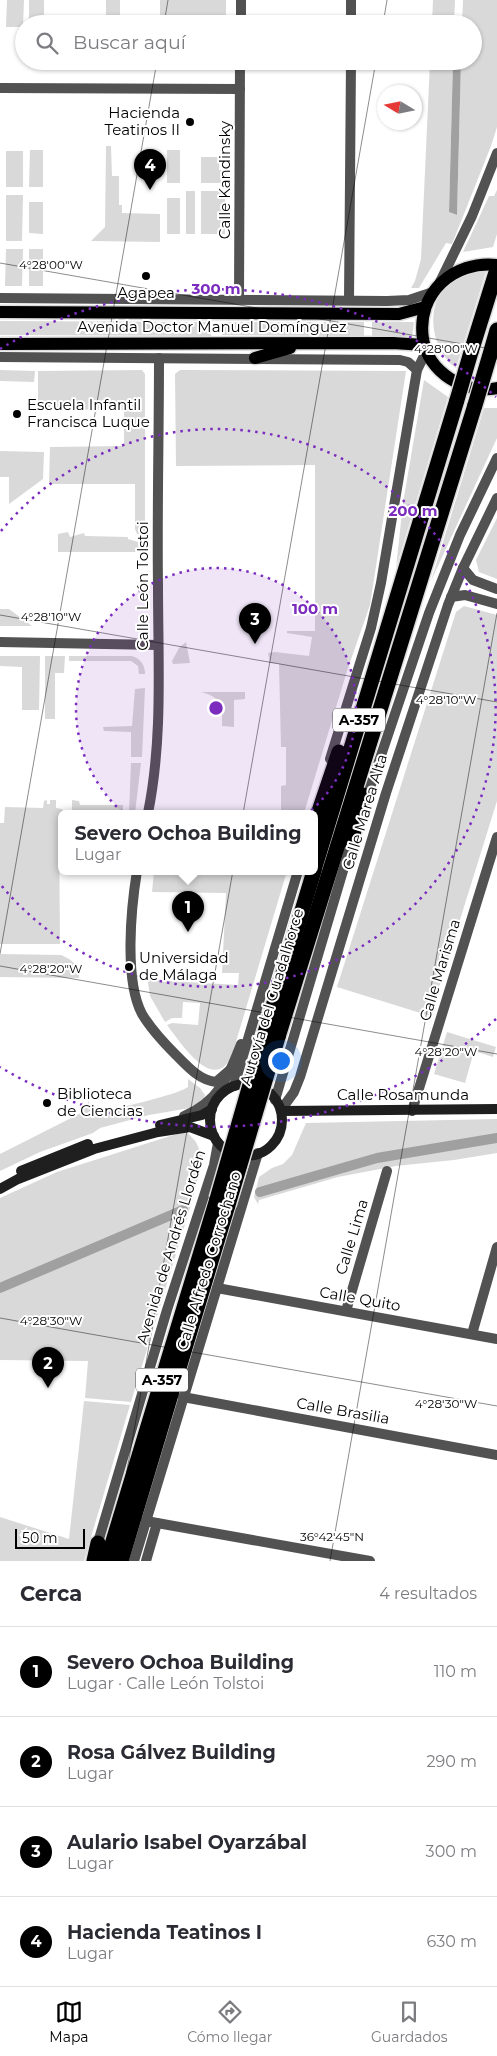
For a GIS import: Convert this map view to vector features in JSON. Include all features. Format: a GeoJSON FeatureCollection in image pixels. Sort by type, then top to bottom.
{"type":"FeatureCollection","features":[{"type":"Feature","properties":{"kind":"highway","name":"Autovía del Guadalhorce"},"geometry":{"type":"LineString","coordinates":[[318,857],[497,269]]}},
{"type":"Feature","properties":{"kind":"highway","name":"Autovía del Guadalhorce"},"geometry":{"type":"LineString","coordinates":[[272,1035],[408,624],[497,330]]}},
{"type":"Feature","properties":{"kind":"highway"},"geometry":{"type":"LineString","coordinates":[[318,814],[360,693],[406,570]]}},
{"type":"Feature","properties":{"kind":"highway"},"geometry":{"type":"LineString","coordinates":[[351,842],[400,661],[408,624]]}},
{"type":"Feature","properties":{"kind":"highway","name":"Autovía del Guadalhorce"},"geometry":{"type":"LineString","coordinates":[[121,1561],[272,1035],[313,875]]}},
{"type":"Feature","properties":{"kind":"highway","name":"Autovía del Guadalhorce"},"geometry":{"type":"LineString","coordinates":[[107,1561],[223,1202]]}},
{"type":"Feature","properties":{"kind":"highway"},"geometry":{"type":"LineString","coordinates":[[94,1561],[98,1543]]}},
{"type":"Feature","properties":{"kind":"main road"},"geometry":{"type":"LineString","coordinates":[[497,265],[483,264],[466,267],[454,272],[436,288],[425,307],[422,328],[425,348],[441,372],[451,380],[476,389],[497,388]]}},
{"type":"Feature","properties":{"kind":"main road","name":"Avenida Doctor Manuel Domínguez"},"geometry":{"type":"LineString","coordinates":[[0,312],[399,314],[425,307]]}},
{"type":"Feature","properties":{"kind":"main road","name":"Avenida Doctor Manuel Domínguez"},"geometry":{"type":"LineString","coordinates":[[0,344],[393,343],[425,348]]}},
{"type":"Feature","properties":{"kind":"main road"},"geometry":{"type":"LineString","coordinates":[[255,358],[304,344]]}},
{"type":"Feature","properties":{"kind":"main road"},"geometry":{"type":"LineString","coordinates":[[0,1189],[18,1179],[94,1149],[158,1132],[190,1127],[216,1139],[230,1152],[246,1156],[258,1153],[272,1144],[281,1131],[281,1111],[275,1100],[260,1086],[249,1084],[234,1086],[218,1098],[212,1110],[210,1124],[216,1139]]}},
{"type":"Feature","properties":{"kind":"main road"},"geometry":{"type":"LineString","coordinates":[[0,1182],[38,1163],[93,1142],[202,1115],[212,1110]]}},
{"type":"Feature","properties":{"kind":"main road","name":"Calle Rosamunda"},"geometry":{"type":"LineString","coordinates":[[281,1111],[497,1110]]}},
{"type":"Feature","properties":{"kind":"main road","name":"Calle Rosamunda"},"geometry":{"type":"LineString","coordinates":[[281,1131],[293,1119],[309,1112]]}},
{"type":"Feature","properties":{"kind":"street"},"geometry":{"type":"LineString","coordinates":[[241,0],[241,15]]}},
{"type":"Feature","properties":{"kind":"street"},"geometry":{"type":"LineString","coordinates":[[351,0],[351,15]]}},
{"type":"Feature","properties":{"kind":"street","name":"Calle Kandinsky"},"geometry":{"type":"LineString","coordinates":[[239,299],[240,70]]}},
{"type":"Feature","properties":{"kind":"street"},"geometry":{"type":"LineString","coordinates":[[349,300],[351,70]]}},
{"type":"Feature","properties":{"kind":"street"},"geometry":{"type":"LineString","coordinates":[[0,88],[240,89]]}},
{"type":"Feature","properties":{"kind":"street"},"geometry":{"type":"LineString","coordinates":[[436,288],[472,216],[497,154]]}},
{"type":"Feature","properties":{"kind":"street","name":"Avenida Doctor Manuel Domínguez"},"geometry":{"type":"LineString","coordinates":[[0,298],[409,300],[436,288]]}},
{"type":"Feature","properties":{"kind":"street"},"geometry":{"type":"LineString","coordinates":[[316,810],[371,628],[379,592],[417,370],[425,348]]}},
{"type":"Feature","properties":{"kind":"street","name":"Avenida Doctor Manuel Domínguez"},"geometry":{"type":"LineString","coordinates":[[0,357],[400,360],[408,362],[417,370]]}},
{"type":"Feature","properties":{"kind":"street","name":"Calle León Tolstoi"},"geometry":{"type":"LineString","coordinates":[[148,810],[156,756],[160,686],[158,645],[159,358]]}},
{"type":"Feature","properties":{"kind":"street"},"geometry":{"type":"LineString","coordinates":[[275,1100],[351,842],[398,709],[429,613],[460,535],[497,458]]}},
{"type":"Feature","properties":{"kind":"street","name":"Calle Marea Alta"},"geometry":{"type":"LineString","coordinates":[[281,1111],[294,1092],[300,1077],[386,793],[451,597],[497,498]]}},
{"type":"Feature","properties":{"kind":"street"},"geometry":{"type":"LineString","coordinates":[[463,568],[473,580],[497,589]]}},
{"type":"Feature","properties":{"kind":"street"},"geometry":{"type":"LineString","coordinates":[[451,597],[465,595],[497,604]]}},
{"type":"Feature","properties":{"kind":"street"},"geometry":{"type":"LineString","coordinates":[[0,642],[158,645]]}},
{"type":"Feature","properties":{"kind":"street","name":"Calle Marisma"},"geometry":{"type":"LineString","coordinates":[[412,1111],[497,837]]}},
{"type":"Feature","properties":{"kind":"street"},"geometry":{"type":"LineString","coordinates":[[136,875],[132,908],[131,951],[134,989],[142,1013],[163,1042],[199,1076],[208,1080],[218,1081],[231,1069]]}},
{"type":"Feature","properties":{"kind":"street"},"geometry":{"type":"LineString","coordinates":[[234,1086],[297,875]]}},
{"type":"Feature","properties":{"kind":"street"},"geometry":{"type":"LineString","coordinates":[[170,1123],[203,1107],[222,1086],[231,1069],[263,990]]}},
{"type":"Feature","properties":{"kind":"street","name":"Avenida de Andrés Llordén"},"geometry":{"type":"LineString","coordinates":[[98,1543],[164,1319],[214,1165],[216,1139]]}},
{"type":"Feature","properties":{"kind":"street","name":"Calle Alfredo Corrochano"},"geometry":{"type":"LineString","coordinates":[[146,1561],[152,1522],[183,1397],[258,1153]]}},
{"type":"Feature","properties":{"kind":"street","name":"Calle Lima"},"geometry":{"type":"LineString","coordinates":[[346,1311],[387,1171]]}},
{"type":"Feature","properties":{"kind":"street"},"geometry":{"type":"LineString","coordinates":[[472,1334],[497,1247]]}},
{"type":"Feature","properties":{"kind":"street","name":"Calle Quito"},"geometry":{"type":"LineString","coordinates":[[217,1288],[497,1339]]}},
{"type":"Feature","properties":{"kind":"street","name":"Calle Brasilia"},"geometry":{"type":"LineString","coordinates":[[183,1397],[497,1455]]}},
{"type":"Feature","properties":{"kind":"street"},"geometry":{"type":"LineString","coordinates":[[134,1561],[152,1522],[329,1557],[370,1561]]}},
{"type":"Feature","properties":{"kind":"shaded area"},"geometry":{"type":"Polygon","coordinates":[[[7,0],[24,0],[23,15],[15,15],[15,27],[6,27],[7,0]]]}},
{"type":"Feature","properties":{"kind":"shaded area"},"geometry":{"type":"Polygon","coordinates":[[[29,0],[44,0],[44,15],[29,15],[29,0]]]}},
{"type":"Feature","properties":{"kind":"shaded area"},"geometry":{"type":"Polygon","coordinates":[[[106,0],[120,0],[120,15],[106,15],[106,0]]]}},
{"type":"Feature","properties":{"kind":"shaded area"},"geometry":{"type":"Polygon","coordinates":[[[160,0],[226,0],[226,15],[160,15],[160,0]]]}},
{"type":"Feature","properties":{"kind":"shaded area"},"geometry":{"type":"Polygon","coordinates":[[[433,0],[455,0],[454,15],[432,15],[433,0]]]}},
{"type":"Feature","properties":{"kind":"shaded area"},"geometry":{"type":"Polygon","coordinates":[[[463,0],[497,0],[497,127],[452,244],[446,243],[419,288],[411,288],[421,259],[430,70],[453,70],[449,212],[457,215],[461,70],[482,70],[482,15],[462,15],[463,0]]]}},
{"type":"Feature","properties":{"kind":"shaded area"},"geometry":{"type":"Polygon","coordinates":[[[453,70],[461,70],[457,215],[449,212],[453,70]]]}},
{"type":"Feature","properties":{"kind":"shaded area"},"geometry":{"type":"Polygon","coordinates":[[[106,146],[111,146],[112,176],[119,176],[119,205],[122,205],[122,213],[160,214],[160,242],[91,241],[105,227],[106,146]]]}},
{"type":"Feature","properties":{"kind":"shaded area"},"geometry":{"type":"Polygon","coordinates":[[[30,150],[43,150],[43,187],[29,187],[30,150]]]}},
{"type":"Feature","properties":{"kind":"shaded area"},"geometry":{"type":"Polygon","coordinates":[[[167,150],[180,150],[180,183],[167,183],[167,150]]]}},
{"type":"Feature","properties":{"kind":"shaded area"},"geometry":{"type":"Polygon","coordinates":[[[6,151],[23,151],[23,187],[6,187],[6,151]]]}},
{"type":"Feature","properties":{"kind":"shaded area"},"geometry":{"type":"Polygon","coordinates":[[[201,157],[224,157],[224,160],[219,160],[219,170],[226,170],[225,183],[201,183],[201,157]]]}},
{"type":"Feature","properties":{"kind":"shaded area"},"geometry":{"type":"Polygon","coordinates":[[[497,190],[497,234],[493,247],[463,252],[489,196],[494,196],[497,190]]]}},
{"type":"Feature","properties":{"kind":"shaded area"},"geometry":{"type":"Polygon","coordinates":[[[186,191],[195,191],[195,234],[186,234],[186,191]]]}},
{"type":"Feature","properties":{"kind":"shaded area"},"geometry":{"type":"Polygon","coordinates":[[[201,191],[225,191],[225,234],[201,234],[201,191]]]}},
{"type":"Feature","properties":{"kind":"shaded area"},"geometry":{"type":"Polygon","coordinates":[[[6,195],[23,195],[22,241],[6,241],[6,195]]]}},
{"type":"Feature","properties":{"kind":"shaded area"},"geometry":{"type":"Polygon","coordinates":[[[167,198],[180,198],[180,234],[167,234],[167,198]]]}},
{"type":"Feature","properties":{"kind":"shaded area"},"geometry":{"type":"Polygon","coordinates":[[[29,202],[43,202],[43,234],[29,233],[29,202]]]}},
{"type":"Feature","properties":{"kind":"shaded area"},"geometry":{"type":"Polygon","coordinates":[[[6,249],[23,249],[22,286],[5,286],[6,249]]]}},
{"type":"Feature","properties":{"kind":"shaded area"},"geometry":{"type":"Polygon","coordinates":[[[29,249],[43,249],[43,286],[29,286],[29,249]]]}},
{"type":"Feature","properties":{"kind":"shaded area"},"geometry":{"type":"Polygon","coordinates":[[[473,272],[486,272],[456,368],[447,359],[435,335],[433,321],[435,308],[439,296],[447,285],[458,277],[473,272]]]}},
{"type":"Feature","properties":{"kind":"shaded area"},"geometry":{"type":"Polygon","coordinates":[[[0,321],[211,322],[211,336],[0,335],[0,321]]]}},
{"type":"Feature","properties":{"kind":"shaded area"},"geometry":{"type":"Polygon","coordinates":[[[222,322],[364,322],[364,336],[222,335],[222,322]]]}},
{"type":"Feature","properties":{"kind":"shaded area"},"geometry":{"type":"Polygon","coordinates":[[[372,322],[414,322],[412,337],[372,336],[372,322]]]}},
{"type":"Feature","properties":{"kind":"shaded area"},"geometry":{"type":"Polygon","coordinates":[[[0,370],[35,371],[34,382],[0,381],[0,370]]]}},
{"type":"Feature","properties":{"kind":"shaded area"},"geometry":{"type":"Polygon","coordinates":[[[142,370],[145,374],[145,536],[137,534],[135,529],[135,484],[49,484],[50,447],[124,446],[124,410],[38,409],[38,371],[142,370]]]}},
{"type":"Feature","properties":{"kind":"shaded area"},"geometry":{"type":"Polygon","coordinates":[[[180,370],[406,371],[370,605],[347,671],[305,810],[281,810],[281,786],[286,785],[286,747],[281,747],[279,664],[270,663],[268,653],[275,652],[309,656],[312,637],[287,633],[287,631],[315,631],[315,465],[176,466],[175,374],[180,370]]]}},
{"type":"Feature","properties":{"kind":"shaded area"},"geometry":{"type":"Polygon","coordinates":[[[424,380],[448,397],[396,568],[403,503],[424,380]]]}},
{"type":"Feature","properties":{"kind":"shaded area"},"geometry":{"type":"Polygon","coordinates":[[[484,408],[497,408],[497,438],[431,581],[484,408]]]}},
{"type":"Feature","properties":{"kind":"shaded area"},"geometry":{"type":"Polygon","coordinates":[[[0,451],[44,452],[43,479],[9,504],[9,477],[0,477],[0,451]]]}},
{"type":"Feature","properties":{"kind":"shaded area"},"geometry":{"type":"Polygon","coordinates":[[[497,518],[497,579],[479,572],[476,560],[497,518]]]}},
{"type":"Feature","properties":{"kind":"shaded area"},"geometry":{"type":"Polygon","coordinates":[[[68,532],[70,537],[84,533],[85,536],[128,537],[128,539],[145,544],[145,549],[142,549],[142,552],[58,552],[58,534],[68,532]]]}},
{"type":"Feature","properties":{"kind":"shaded area"},"geometry":{"type":"Polygon","coordinates":[[[464,606],[497,615],[497,801],[430,1016],[337,987],[456,612],[464,606]]]}},
{"type":"Feature","properties":{"kind":"shaded area"},"geometry":{"type":"Polygon","coordinates":[[[0,609],[9,609],[32,626],[0,626],[0,609]]]}},
{"type":"Feature","properties":{"kind":"shaded area"},"geometry":{"type":"Polygon","coordinates":[[[186,642],[190,663],[173,664],[172,661],[179,648],[186,642]]]}},
{"type":"Feature","properties":{"kind":"shaded area"},"geometry":{"type":"Polygon","coordinates":[[[0,656],[40,656],[39,710],[22,710],[22,667],[0,666],[0,656]]]}},
{"type":"Feature","properties":{"kind":"shaded area"},"geometry":{"type":"Polygon","coordinates":[[[45,656],[65,656],[64,673],[55,673],[55,719],[45,719],[45,656]]]}},
{"type":"Feature","properties":{"kind":"shaded area"},"geometry":{"type":"Polygon","coordinates":[[[69,656],[132,656],[142,663],[145,674],[139,674],[138,666],[131,661],[69,661],[69,656]]]}},
{"type":"Feature","properties":{"kind":"shaded area"},"geometry":{"type":"Polygon","coordinates":[[[145,688],[142,757],[131,757],[131,732],[104,731],[103,727],[132,726],[135,689],[145,688]]]}},
{"type":"Feature","properties":{"kind":"shaded area"},"geometry":{"type":"Polygon","coordinates":[[[201,692],[245,692],[245,699],[234,700],[234,727],[222,726],[222,713],[219,703],[213,697],[201,692]]]}},
{"type":"Feature","properties":{"kind":"shaded area"},"geometry":{"type":"Polygon","coordinates":[[[131,763],[141,763],[135,810],[129,810],[131,763]]]}},
{"type":"Feature","properties":{"kind":"shaded area"},"geometry":{"type":"Polygon","coordinates":[[[47,800],[47,804],[50,804],[50,800],[56,800],[56,808],[62,810],[58,810],[60,944],[0,944],[0,823],[4,823],[5,807],[43,808],[44,801],[47,800]]]}},
{"type":"Feature","properties":{"kind":"shaded area"},"geometry":{"type":"Polygon","coordinates":[[[72,800],[79,801],[80,805],[123,805],[123,810],[72,810],[72,800]]]}},
{"type":"Feature","properties":{"kind":"shaded area"},"geometry":{"type":"Polygon","coordinates":[[[154,875],[286,875],[232,1055],[225,1066],[216,1070],[207,1068],[198,1062],[167,1025],[172,1023],[198,1025],[200,1003],[183,1002],[182,1018],[172,1018],[165,1022],[150,996],[147,976],[151,976],[152,980],[238,985],[239,973],[222,973],[226,893],[152,892],[154,875]]]}},
{"type":"Feature","properties":{"kind":"shaded area"},"geometry":{"type":"Polygon","coordinates":[[[0,954],[61,955],[74,964],[78,970],[79,978],[0,977],[0,954]]]}},
{"type":"Feature","properties":{"kind":"shaded area"},"geometry":{"type":"Polygon","coordinates":[[[447,1032],[496,1047],[493,1057],[474,1051],[465,1083],[434,1074],[447,1032]]]}},
{"type":"Feature","properties":{"kind":"shaded area"},"geometry":{"type":"Polygon","coordinates":[[[188,1079],[200,1088],[205,1095],[204,1099],[196,1107],[149,1115],[100,1128],[93,1133],[40,1152],[0,1171],[0,1154],[79,1114],[89,1101],[89,1108],[96,1111],[128,1106],[188,1087],[188,1079]]]}},
{"type":"Feature","properties":{"kind":"shaded area"},"geometry":{"type":"Polygon","coordinates":[[[497,1119],[497,1153],[396,1166],[338,1177],[259,1200],[258,1204],[254,1197],[259,1177],[272,1168],[283,1164],[292,1155],[306,1123],[497,1119]]]}},
{"type":"Feature","properties":{"kind":"shaded area"},"geometry":{"type":"Polygon","coordinates":[[[186,1131],[196,1142],[203,1158],[193,1198],[131,1402],[85,1398],[88,1361],[0,1360],[0,1198],[57,1172],[186,1131]]]}},
{"type":"Feature","properties":{"kind":"shaded area"},"geometry":{"type":"Polygon","coordinates":[[[84,1401],[130,1405],[84,1561],[0,1561],[0,1517],[69,1539],[84,1401]]]}},
{"type":"Feature","properties":{"kind":"waterway"},"geometry":{"type":"LineString","coordinates":[[260,1192],[377,1158],[497,1138]]}},
{"type":"Feature","properties":{"kind":"waterway"},"geometry":{"type":"LineString","coordinates":[[0,1288],[183,1210]]}},
{"type":"Feature","properties":{"kind":"place","name":"Hacienda Teatinos II"},"geometry":{"type":"Point","coordinates":[190,122]}},
{"type":"Feature","properties":{"kind":"place","name":"Hacienda Teatinos I"},"geometry":{"type":"Point","coordinates":[150,190]}},
{"type":"Feature","properties":{"kind":"place","name":"Agapea"},"geometry":{"type":"Point","coordinates":[146,276]}},
{"type":"Feature","properties":{"kind":"place","name":"Escuela Infantil Francisca Luque"},"geometry":{"type":"Point","coordinates":[17,414]}},
{"type":"Feature","properties":{"kind":"place","name":"Aulario Isabel Oyarzábal"},"geometry":{"type":"Point","coordinates":[255,644]}},
{"type":"Feature","properties":{"kind":"place","name":"Severo Ochoa Building"},"geometry":{"type":"Point","coordinates":[188,932]}},
{"type":"Feature","properties":{"kind":"place","name":"Universidad de Málaga"},"geometry":{"type":"Point","coordinates":[129,967]}},
{"type":"Feature","properties":{"kind":"place","name":"Biblioteca de Ciencias"},"geometry":{"type":"Point","coordinates":[47,1103]}},
{"type":"Feature","properties":{"kind":"place","name":"Rosa Gálvez Building"},"geometry":{"type":"Point","coordinates":[48,1388]}}]}
